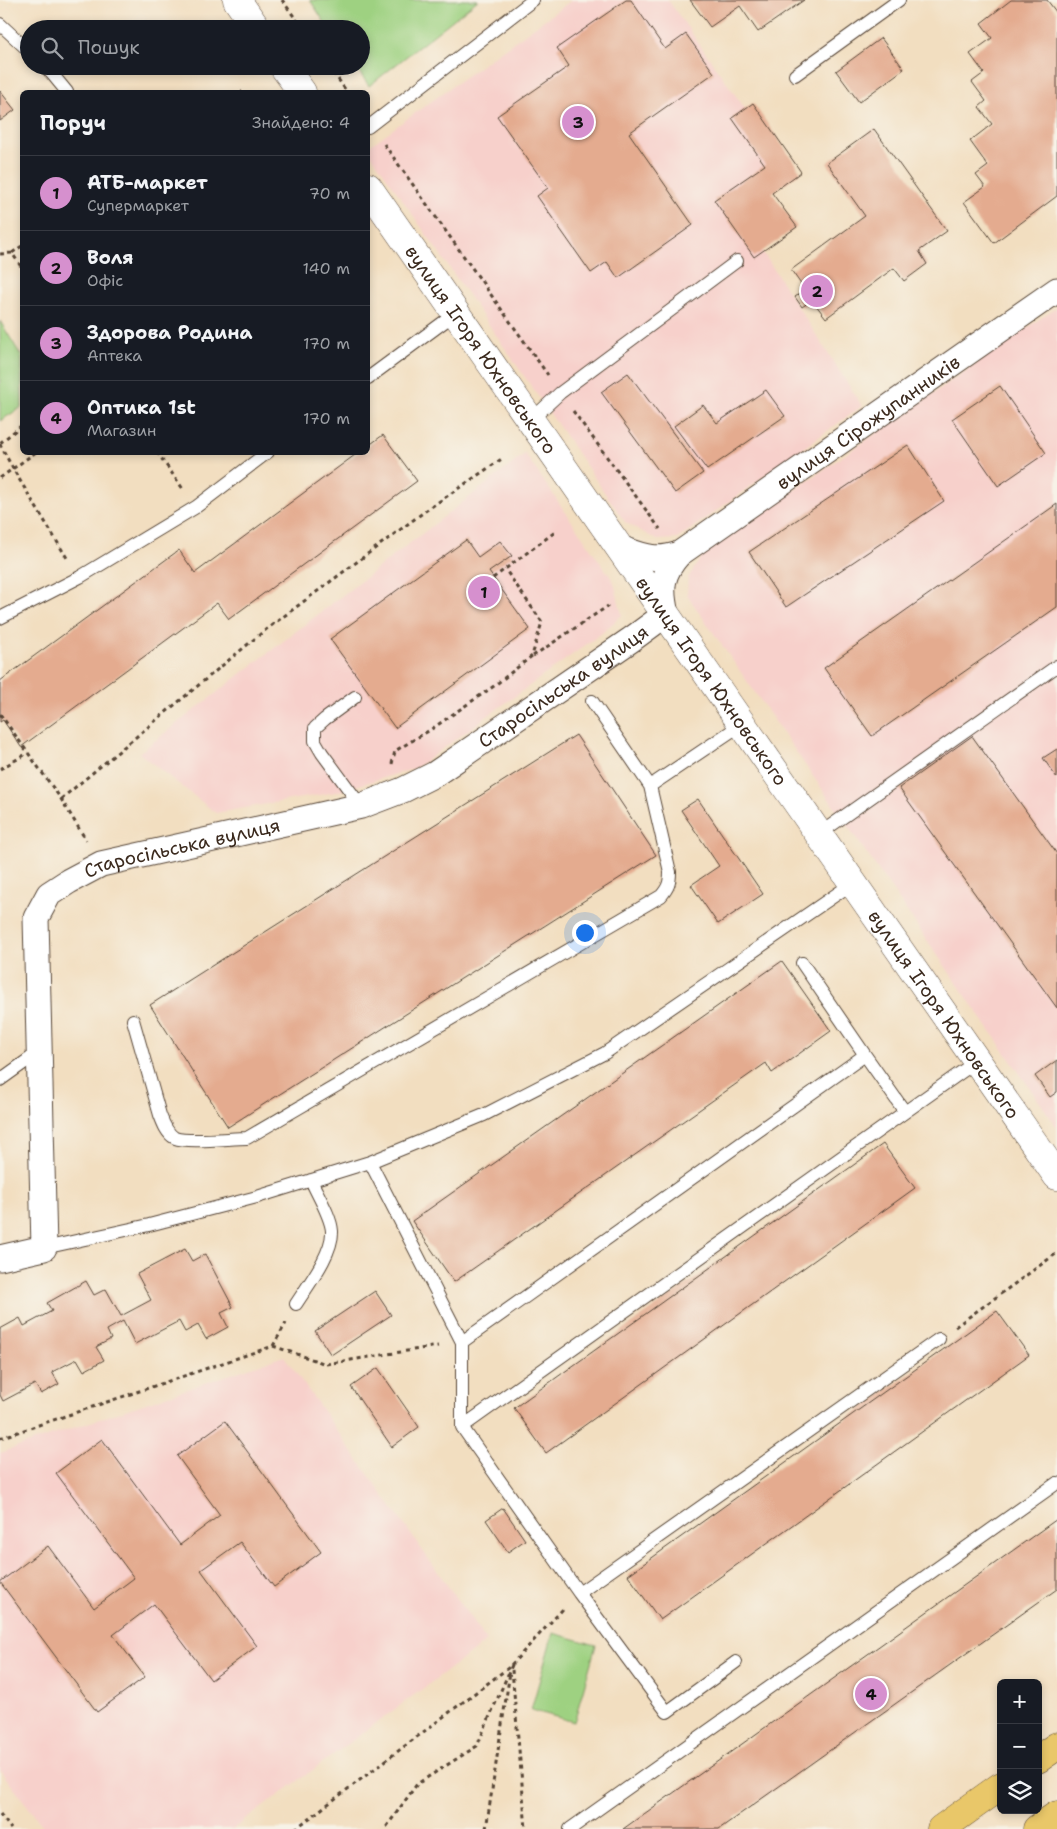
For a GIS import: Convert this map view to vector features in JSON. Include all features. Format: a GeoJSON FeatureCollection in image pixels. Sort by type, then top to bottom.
{"type":"FeatureCollection","features":[{"type":"Feature","properties":{"kind":"main road"},"geometry":{"type":"LineString","coordinates":[[1042,1756],[1057,1746]]}},
{"type":"Feature","properties":{"kind":"main road"},"geometry":{"type":"LineString","coordinates":[[941,1829],[997,1789]]}},
{"type":"Feature","properties":{"kind":"main road"},"geometry":{"type":"LineString","coordinates":[[1037,1829],[1057,1815]]}},
{"type":"Feature","properties":{"kind":"street"},"geometry":{"type":"LineString","coordinates":[[237,0],[251,20]]}},
{"type":"Feature","properties":{"kind":"street"},"geometry":{"type":"LineString","coordinates":[[290,75],[301,90]]}},
{"type":"Feature","properties":{"kind":"street","name":"вулиця Ігоря Юхновського"},"geometry":{"type":"LineString","coordinates":[[370,190],[1057,1176]]}},
{"type":"Feature","properties":{"kind":"street","name":"вулиця Сірожупанників"},"geometry":{"type":"LineString","coordinates":[[666,614],[662,596],[664,578],[670,564],[679,554],[1057,290]]}},
{"type":"Feature","properties":{"kind":"street","name":"вулиця Сірожупанників"},"geometry":{"type":"LineString","coordinates":[[620,548],[650,558],[666,558],[679,554]]}},
{"type":"Feature","properties":{"kind":"street","name":"Старосільська вулиця"},"geometry":{"type":"LineString","coordinates":[[44,1248],[36,918],[49,894],[69,880],[101,864],[361,806],[403,790],[435,774],[632,640],[666,614]]}},
{"type":"Feature","properties":{"kind":"street"},"geometry":{"type":"LineString","coordinates":[[0,1258],[44,1248]]}},
{"type":"Feature","properties":{"kind":"lane"},"geometry":{"type":"LineString","coordinates":[[370,125],[533,0]]}},
{"type":"Feature","properties":{"kind":"lane"},"geometry":{"type":"LineString","coordinates":[[795,75],[899,0]]}},
{"type":"Feature","properties":{"kind":"lane"},"geometry":{"type":"LineString","coordinates":[[0,24],[20,43]]}},
{"type":"Feature","properties":{"kind":"lane"},"geometry":{"type":"LineString","coordinates":[[53,75],[65,90]]}},
{"type":"Feature","properties":{"kind":"lane"},"geometry":{"type":"LineString","coordinates":[[530,420],[560,393],[737,261]]}},
{"type":"Feature","properties":{"kind":"lane"},"geometry":{"type":"LineString","coordinates":[[370,377],[456,313]]}},
{"type":"Feature","properties":{"kind":"lane"},"geometry":{"type":"LineString","coordinates":[[0,618],[80,577],[196,507],[264,455]]}},
{"type":"Feature","properties":{"kind":"lane"},"geometry":{"type":"LineString","coordinates":[[819,834],[1057,666]]}},
{"type":"Feature","properties":{"kind":"lane"},"geometry":{"type":"LineString","coordinates":[[355,697],[315,728],[315,742],[361,806]]}},
{"type":"Feature","properties":{"kind":"lane"},"geometry":{"type":"LineString","coordinates":[[133,1020],[160,1115],[165,1128],[174,1138],[247,1138],[661,896],[668,889],[670,872],[650,786],[592,701]]}},
{"type":"Feature","properties":{"kind":"lane"},"geometry":{"type":"LineString","coordinates":[[650,786],[742,724]]}},
{"type":"Feature","properties":{"kind":"lane"},"geometry":{"type":"LineString","coordinates":[[44,1248],[149,1225],[311,1180],[370,1162],[484,1115],[605,1053],[853,883]]}},
{"type":"Feature","properties":{"kind":"lane"},"geometry":{"type":"LineString","coordinates":[[802,963],[905,1112]]}},
{"type":"Feature","properties":{"kind":"lane"},"geometry":{"type":"LineString","coordinates":[[0,1080],[39,1052]]}},
{"type":"Feature","properties":{"kind":"lane"},"geometry":{"type":"LineString","coordinates":[[462,1342],[865,1056]]}},
{"type":"Feature","properties":{"kind":"lane"},"geometry":{"type":"LineString","coordinates":[[462,1427],[977,1061]]}},
{"type":"Feature","properties":{"kind":"lane"},"geometry":{"type":"LineString","coordinates":[[370,1162],[462,1342],[462,1427],[579,1593],[667,1712],[736,1662]]}},
{"type":"Feature","properties":{"kind":"lane"},"geometry":{"type":"LineString","coordinates":[[296,1304],[327,1252],[332,1230],[311,1180]]}},
{"type":"Feature","properties":{"kind":"lane"},"geometry":{"type":"LineString","coordinates":[[579,1593],[939,1339]]}},
{"type":"Feature","properties":{"kind":"lane"},"geometry":{"type":"LineString","coordinates":[[570,1829],[1057,1483]]}},
{"type":"Feature","properties":{"kind":"path"},"geometry":{"type":"LineString","coordinates":[[282,0],[296,20]]}},
{"type":"Feature","properties":{"kind":"path"},"geometry":{"type":"LineString","coordinates":[[336,75],[347,90]]}},
{"type":"Feature","properties":{"kind":"path"},"geometry":{"type":"LineString","coordinates":[[370,127],[560,393],[661,530]]}},
{"type":"Feature","properties":{"kind":"path"},"geometry":{"type":"LineString","coordinates":[[0,254],[12,253],[20,247]]}},
{"type":"Feature","properties":{"kind":"path"},"geometry":{"type":"LineString","coordinates":[[12,253],[20,265]]}},
{"type":"Feature","properties":{"kind":"path"},"geometry":{"type":"LineString","coordinates":[[20,427],[0,443],[12,469],[80,577]]}},
{"type":"Feature","properties":{"kind":"path"},"geometry":{"type":"LineString","coordinates":[[0,478],[32,455]]}},
{"type":"Feature","properties":{"kind":"path"},"geometry":{"type":"LineString","coordinates":[[159,455],[196,507]]}},
{"type":"Feature","properties":{"kind":"path"},"geometry":{"type":"LineString","coordinates":[[61,798],[264,631],[428,509],[503,458]]}},
{"type":"Feature","properties":{"kind":"path"},"geometry":{"type":"LineString","coordinates":[[493,578],[556,532]]}},
{"type":"Feature","properties":{"kind":"path"},"geometry":{"type":"LineString","coordinates":[[505,569],[542,622],[532,656]]}},
{"type":"Feature","properties":{"kind":"path"},"geometry":{"type":"LineString","coordinates":[[385,797],[395,751],[430,730],[494,686],[532,656],[608,606]]}},
{"type":"Feature","properties":{"kind":"path"},"geometry":{"type":"LineString","coordinates":[[0,714],[61,798],[101,864]]}},
{"type":"Feature","properties":{"kind":"path"},"geometry":{"type":"LineString","coordinates":[[0,769],[28,753]]}},
{"type":"Feature","properties":{"kind":"path"},"geometry":{"type":"LineString","coordinates":[[939,1339],[1057,1253]]}},
{"type":"Feature","properties":{"kind":"path"},"geometry":{"type":"LineString","coordinates":[[273,1346],[296,1304]]}},
{"type":"Feature","properties":{"kind":"path"},"geometry":{"type":"LineString","coordinates":[[0,1438],[273,1346],[326,1364],[462,1342]]}},
{"type":"Feature","properties":{"kind":"path"},"geometry":{"type":"LineString","coordinates":[[295,1829],[512,1665],[579,1593]]}},
{"type":"Feature","properties":{"kind":"path"},"geometry":{"type":"LineString","coordinates":[[385,1829],[417,1784],[477,1746],[512,1665]]}},
{"type":"Feature","properties":{"kind":"path"},"geometry":{"type":"LineString","coordinates":[[486,1829],[512,1665]]}},
{"type":"Feature","properties":{"kind":"path"},"geometry":{"type":"LineString","coordinates":[[512,1665],[526,1829]]}},
{"type":"Feature","properties":{"kind":"path"},"geometry":{"type":"LineString","coordinates":[[0,1814],[11,1829]]}},
{"type":"Feature","properties":{"kind":"shaded area"},"geometry":{"type":"Polygon","coordinates":[[[572,0],[668,0],[775,151],[746,226],[862,406],[677,539],[657,540],[625,522],[370,153],[370,146],[572,0]]]}},
{"type":"Feature","properties":{"kind":"shaded area"},"geometry":{"type":"Polygon","coordinates":[[[1057,307],[1057,1127],[687,595],[688,578],[704,553],[1057,307]]]}},
{"type":"Feature","properties":{"kind":"shaded area"},"geometry":{"type":"Polygon","coordinates":[[[525,454],[614,582],[622,615],[602,633],[416,768],[336,792],[216,813],[139,753],[525,454]]]}},
{"type":"Feature","properties":{"kind":"shaded area"},"geometry":{"type":"Polygon","coordinates":[[[284,1356],[487,1641],[233,1829],[45,1829],[0,1770],[0,1453],[284,1356]]]}},
{"type":"Feature","properties":{"kind":"green space"},"geometry":{"type":"Polygon","coordinates":[[[310,0],[478,0],[369,86],[361,75],[370,75],[370,20],[323,20],[310,0]]]}},
{"type":"Feature","properties":{"kind":"green space"},"geometry":{"type":"Polygon","coordinates":[[[0,321],[20,354],[20,408],[0,421],[0,321]]]}},
{"type":"Feature","properties":{"kind":"green space"},"geometry":{"type":"Polygon","coordinates":[[[553,1633],[596,1645],[574,1722],[531,1710],[553,1633]]]}},
{"type":"Feature","properties":{"kind":"building"},"geometry":{"type":"Polygon","coordinates":[[[626,0],[631,0],[665,49],[686,34],[714,73],[629,133],[693,225],[618,278],[607,262],[591,273],[537,196],[548,188],[497,116],[569,66],[557,48],[626,0]]]}},
{"type":"Feature","properties":{"kind":"building"},"geometry":{"type":"Polygon","coordinates":[[[690,0],[804,0],[758,32],[740,6],[710,27],[690,0]]]}},
{"type":"Feature","properties":{"kind":"building"},"geometry":{"type":"Polygon","coordinates":[[[1011,0],[1047,0],[1057,13],[1057,196],[994,243],[964,202],[985,187],[976,175],[988,166],[970,141],[992,124],[979,107],[986,101],[972,82],[984,73],[970,54],[992,38],[981,23],[1011,0]]]}},
{"type":"Feature","properties":{"kind":"building"},"geometry":{"type":"Polygon","coordinates":[[[881,38],[904,69],[859,102],[836,71],[881,38]]]}},
{"type":"Feature","properties":{"kind":"building"},"geometry":{"type":"Polygon","coordinates":[[[0,91],[15,110],[0,121],[0,91]]]}},
{"type":"Feature","properties":{"kind":"building"},"geometry":{"type":"Polygon","coordinates":[[[753,103],[801,172],[772,193],[797,227],[754,257],[714,200],[765,165],[732,118],[753,103]]]}},
{"type":"Feature","properties":{"kind":"building"},"geometry":{"type":"Polygon","coordinates":[[[874,129],[947,231],[919,251],[927,264],[904,281],[894,268],[826,318],[812,300],[802,307],[795,297],[805,290],[791,270],[865,216],[827,163],[874,129]]]}},
{"type":"Feature","properties":{"kind":"building"},"geometry":{"type":"Polygon","coordinates":[[[628,373],[703,473],[675,493],[601,392],[628,373]]]}},
{"type":"Feature","properties":{"kind":"building"},"geometry":{"type":"Polygon","coordinates":[[[1000,386],[1046,453],[998,486],[952,419],[1000,386]]]}},
{"type":"Feature","properties":{"kind":"building"},"geometry":{"type":"Polygon","coordinates":[[[766,390],[785,416],[707,470],[674,426],[703,405],[717,423],[766,390]]]}},
{"type":"Feature","properties":{"kind":"building"},"geometry":{"type":"Polygon","coordinates":[[[383,435],[417,481],[229,619],[217,603],[21,747],[3,720],[0,722],[0,681],[179,550],[195,573],[355,455],[370,455],[370,445],[383,435]]]}},
{"type":"Feature","properties":{"kind":"building"},"geometry":{"type":"Polygon","coordinates":[[[908,445],[944,501],[786,607],[749,552],[908,445]]]}},
{"type":"Feature","properties":{"kind":"building"},"geometry":{"type":"Polygon","coordinates":[[[1057,504],[1057,607],[872,736],[824,668],[1057,504]]]}},
{"type":"Feature","properties":{"kind":"building"},"geometry":{"type":"Polygon","coordinates":[[[466,540],[478,557],[500,541],[512,556],[489,572],[530,629],[395,728],[330,639],[466,540]]]}},
{"type":"Feature","properties":{"kind":"building"},"geometry":{"type":"Polygon","coordinates":[[[576,735],[656,855],[228,1127],[150,1005],[576,735]]]}},
{"type":"Feature","properties":{"kind":"building"},"geometry":{"type":"Polygon","coordinates":[[[972,736],[1057,854],[1057,1008],[899,788],[972,736]]]}},
{"type":"Feature","properties":{"kind":"building"},"geometry":{"type":"Polygon","coordinates":[[[1057,749],[1057,778],[1043,758],[1057,749]]]}},
{"type":"Feature","properties":{"kind":"building"},"geometry":{"type":"Polygon","coordinates":[[[698,799],[763,894],[718,924],[691,885],[719,866],[681,810],[698,799]]]}},
{"type":"Feature","properties":{"kind":"building"},"geometry":{"type":"Polygon","coordinates":[[[782,961],[831,1031],[772,1073],[766,1063],[454,1282],[412,1221],[782,961]]]}},
{"type":"Feature","properties":{"kind":"building"},"geometry":{"type":"Polygon","coordinates":[[[1057,1060],[1057,1092],[1050,1097],[1035,1076],[1057,1060]]]}},
{"type":"Feature","properties":{"kind":"building"},"geometry":{"type":"Polygon","coordinates":[[[883,1144],[915,1188],[546,1453],[514,1408],[883,1144]]]}},
{"type":"Feature","properties":{"kind":"building"},"geometry":{"type":"Polygon","coordinates":[[[185,1249],[192,1261],[205,1254],[233,1307],[221,1313],[228,1327],[206,1339],[198,1325],[185,1332],[179,1321],[135,1344],[123,1321],[107,1330],[111,1339],[96,1347],[104,1360],[84,1371],[77,1359],[52,1372],[59,1384],[41,1394],[35,1384],[3,1401],[0,1395],[0,1329],[20,1318],[24,1326],[52,1311],[47,1303],[86,1281],[94,1295],[106,1289],[121,1316],[151,1300],[137,1274],[185,1249]]]}},
{"type":"Feature","properties":{"kind":"building"},"geometry":{"type":"Polygon","coordinates":[[[375,1291],[391,1315],[331,1355],[315,1331],[375,1291]]]}},
{"type":"Feature","properties":{"kind":"building"},"geometry":{"type":"Polygon","coordinates":[[[997,1311],[1029,1355],[660,1620],[628,1575],[997,1311]]]}},
{"type":"Feature","properties":{"kind":"building"},"geometry":{"type":"Polygon","coordinates":[[[378,1368],[419,1427],[392,1447],[351,1387],[378,1368]]]}},
{"type":"Feature","properties":{"kind":"building"},"geometry":{"type":"Polygon","coordinates":[[[225,1421],[321,1552],[274,1587],[240,1542],[201,1570],[257,1646],[211,1680],[154,1604],[113,1635],[145,1677],[97,1712],[0,1582],[48,1546],[94,1608],[134,1578],[56,1473],[102,1439],[180,1545],[220,1515],[177,1456],[225,1421]]]}},
{"type":"Feature","properties":{"kind":"building"},"geometry":{"type":"Polygon","coordinates":[[[503,1508],[525,1540],[508,1552],[486,1520],[503,1508]]]}},
{"type":"Feature","properties":{"kind":"building"},"geometry":{"type":"Polygon","coordinates":[[[1057,1519],[1057,1589],[719,1829],[623,1829],[1057,1519]]]}},
{"type":"Feature","properties":{"kind":"place","name":"Здорова Родина"},"geometry":{"type":"Point","coordinates":[578,122]}},
{"type":"Feature","properties":{"kind":"place","name":"Воля"},"geometry":{"type":"Point","coordinates":[817,291]}},
{"type":"Feature","properties":{"kind":"place","name":"АТБ-маркет"},"geometry":{"type":"Point","coordinates":[484,592]}},
{"type":"Feature","properties":{"kind":"place","name":"Оптика 1st"},"geometry":{"type":"Point","coordinates":[871,1694]}}]}
